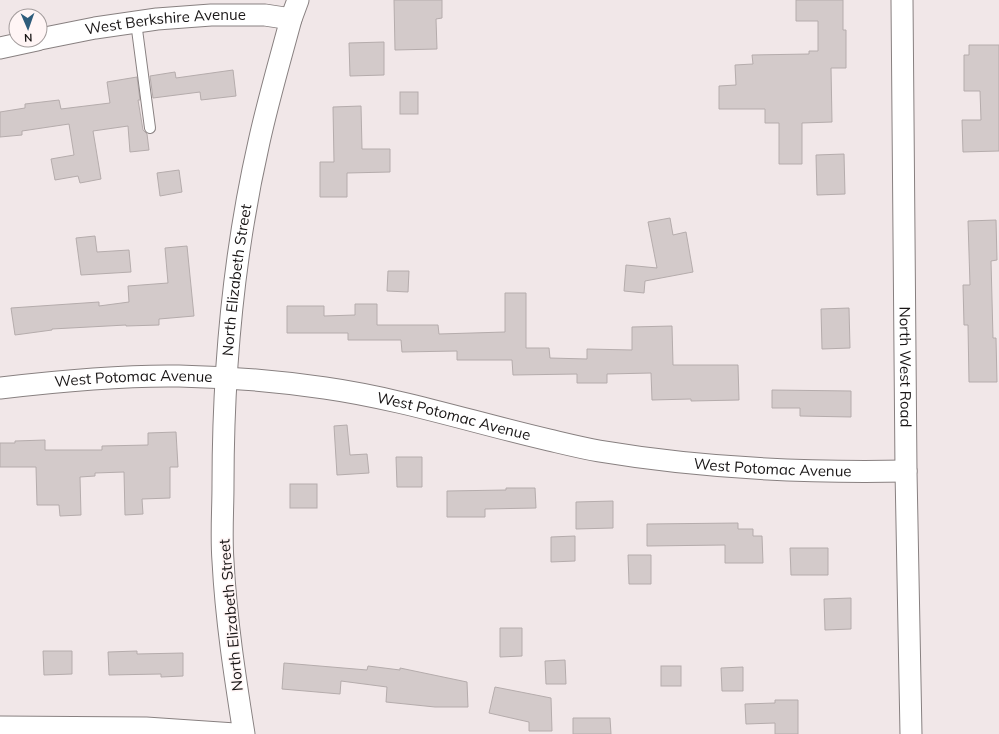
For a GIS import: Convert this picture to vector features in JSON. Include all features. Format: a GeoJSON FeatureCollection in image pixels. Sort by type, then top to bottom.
{"type":"FeatureCollection","features":[{"type":"Feature","properties":{"kind":"street","name":"North West Road"},"geometry":{"type":"LineString","coordinates":[[902,0],[906,471],[911,734]]}},
{"type":"Feature","properties":{"kind":"street","name":"West Berkshire Avenue"},"geometry":{"type":"LineString","coordinates":[[48,38],[95,28],[136,22],[211,15],[264,15],[294,10]]}},
{"type":"Feature","properties":{"kind":"street","name":"North Elizabeth Street"},"geometry":{"type":"LineString","coordinates":[[244,734],[232,650],[223,560],[223,425],[226,378],[236,281],[258,142],[294,10]]}},
{"type":"Feature","properties":{"kind":"street","name":"West Potomac Avenue"},"geometry":{"type":"LineString","coordinates":[[0,388],[97,378],[177,376],[262,380],[327,388],[403,402],[507,430],[597,451],[678,462],[752,469],[853,472],[906,471]]}},
{"type":"Feature","properties":{"kind":"street"},"geometry":{"type":"LineString","coordinates":[[0,727],[146,728],[235,734]]}},
{"type":"Feature","properties":{"kind":"lane"},"geometry":{"type":"LineString","coordinates":[[136,22],[150,128]]}},
{"type":"Feature","properties":{"kind":"building"},"geometry":{"type":"Polygon","coordinates":[[[394,0],[442,0],[442,18],[436,19],[437,49],[395,50],[394,0]]]}},
{"type":"Feature","properties":{"kind":"building"},"geometry":{"type":"Polygon","coordinates":[[[796,0],[843,0],[843,30],[846,30],[846,68],[831,68],[832,122],[802,123],[802,164],[779,164],[779,123],[765,123],[765,109],[719,109],[719,86],[736,85],[735,65],[753,64],[752,55],[809,54],[809,51],[818,51],[818,21],[796,21],[796,0]]]}},
{"type":"Feature","properties":{"kind":"building"},"geometry":{"type":"Polygon","coordinates":[[[384,42],[384,75],[350,76],[349,43],[384,42]]]}},
{"type":"Feature","properties":{"kind":"building"},"geometry":{"type":"Polygon","coordinates":[[[969,45],[999,45],[999,151],[963,152],[962,120],[981,120],[980,91],[964,91],[964,55],[969,55],[969,45]]]}},
{"type":"Feature","properties":{"kind":"building"},"geometry":{"type":"Polygon","coordinates":[[[233,70],[236,96],[201,100],[200,92],[153,98],[150,76],[175,72],[176,78],[233,70]]]}},
{"type":"Feature","properties":{"kind":"building"},"geometry":{"type":"Polygon","coordinates":[[[137,77],[140,100],[138,100],[143,130],[147,134],[149,150],[130,152],[128,126],[93,131],[101,179],[80,183],[78,176],[55,180],[51,159],[74,155],[69,124],[22,131],[22,135],[0,137],[0,112],[25,108],[25,104],[59,100],[61,109],[110,103],[107,82],[137,77]]]}},
{"type":"Feature","properties":{"kind":"building"},"geometry":{"type":"Polygon","coordinates":[[[400,92],[418,92],[418,114],[400,114],[400,92]]]}},
{"type":"Feature","properties":{"kind":"building"},"geometry":{"type":"Polygon","coordinates":[[[361,106],[362,149],[390,149],[390,172],[347,173],[347,197],[320,197],[320,162],[334,162],[333,107],[361,106]]]}},
{"type":"Feature","properties":{"kind":"building"},"geometry":{"type":"Polygon","coordinates":[[[844,154],[845,194],[817,195],[816,155],[844,154]]]}},
{"type":"Feature","properties":{"kind":"building"},"geometry":{"type":"Polygon","coordinates":[[[179,170],[182,192],[160,196],[157,173],[179,170]]]}},
{"type":"Feature","properties":{"kind":"building"},"geometry":{"type":"Polygon","coordinates":[[[670,218],[673,235],[686,232],[693,272],[645,281],[644,293],[624,291],[626,265],[657,268],[648,222],[670,218]]]}},
{"type":"Feature","properties":{"kind":"building"},"geometry":{"type":"Polygon","coordinates":[[[996,220],[997,260],[991,261],[993,338],[996,338],[997,382],[969,382],[968,325],[964,325],[963,285],[970,285],[968,221],[996,220]]]}},
{"type":"Feature","properties":{"kind":"building"},"geometry":{"type":"Polygon","coordinates":[[[95,236],[97,252],[129,250],[131,272],[81,275],[76,238],[95,236]]]}},
{"type":"Feature","properties":{"kind":"building"},"geometry":{"type":"Polygon","coordinates":[[[187,246],[194,316],[159,319],[159,325],[126,325],[52,329],[15,335],[11,308],[99,302],[99,306],[129,302],[128,286],[168,283],[165,248],[187,246]]]}},
{"type":"Feature","properties":{"kind":"building"},"geometry":{"type":"Polygon","coordinates":[[[388,271],[409,271],[408,292],[387,291],[388,271]]]}},
{"type":"Feature","properties":{"kind":"building"},"geometry":{"type":"Polygon","coordinates":[[[505,293],[526,293],[526,348],[549,348],[550,358],[587,359],[587,349],[632,350],[632,327],[672,326],[673,365],[738,365],[739,400],[652,400],[651,373],[607,374],[607,383],[577,383],[577,374],[513,375],[512,360],[457,360],[457,351],[402,352],[401,340],[348,340],[348,333],[287,333],[287,306],[324,306],[324,316],[355,315],[355,304],[377,304],[377,325],[438,325],[439,334],[505,332],[505,293]]]}},
{"type":"Feature","properties":{"kind":"building"},"geometry":{"type":"Polygon","coordinates":[[[849,308],[850,348],[822,349],[821,309],[849,308]]]}},
{"type":"Feature","properties":{"kind":"building"},"geometry":{"type":"Polygon","coordinates":[[[772,390],[851,391],[851,417],[800,416],[800,408],[772,408],[772,390]]]}},
{"type":"Feature","properties":{"kind":"building"},"geometry":{"type":"Polygon","coordinates":[[[347,425],[350,455],[367,454],[369,473],[337,475],[334,426],[347,425]]]}},
{"type":"Feature","properties":{"kind":"building"},"geometry":{"type":"Polygon","coordinates":[[[176,432],[178,467],[170,467],[170,498],[142,499],[143,514],[125,515],[124,472],[95,473],[95,476],[80,477],[81,515],[60,516],[59,505],[37,505],[36,467],[0,467],[0,443],[45,440],[45,450],[102,450],[102,446],[148,445],[148,433],[176,432]]]}},
{"type":"Feature","properties":{"kind":"building"},"geometry":{"type":"Polygon","coordinates":[[[396,457],[422,457],[422,487],[397,487],[396,457]]]}},
{"type":"Feature","properties":{"kind":"building"},"geometry":{"type":"Polygon","coordinates":[[[290,484],[317,484],[317,508],[290,508],[290,484]]]}},
{"type":"Feature","properties":{"kind":"building"},"geometry":{"type":"Polygon","coordinates":[[[506,488],[535,488],[536,508],[485,509],[485,517],[447,517],[447,491],[506,490],[506,488]]]}},
{"type":"Feature","properties":{"kind":"building"},"geometry":{"type":"Polygon","coordinates":[[[613,501],[613,528],[576,529],[576,502],[613,501]]]}},
{"type":"Feature","properties":{"kind":"building"},"geometry":{"type":"Polygon","coordinates":[[[738,523],[738,529],[753,529],[753,536],[762,536],[763,563],[725,563],[725,545],[647,546],[647,524],[738,523]]]}},
{"type":"Feature","properties":{"kind":"building"},"geometry":{"type":"Polygon","coordinates":[[[575,536],[575,561],[551,562],[551,537],[575,536]]]}},
{"type":"Feature","properties":{"kind":"building"},"geometry":{"type":"Polygon","coordinates":[[[790,548],[828,548],[828,575],[791,575],[790,548]]]}},
{"type":"Feature","properties":{"kind":"building"},"geometry":{"type":"Polygon","coordinates":[[[628,555],[651,555],[651,584],[629,584],[628,555]]]}},
{"type":"Feature","properties":{"kind":"building"},"geometry":{"type":"Polygon","coordinates":[[[851,598],[851,629],[825,630],[824,599],[851,598]]]}},
{"type":"Feature","properties":{"kind":"building"},"geometry":{"type":"Polygon","coordinates":[[[500,628],[522,628],[522,656],[500,657],[500,628]]]}},
{"type":"Feature","properties":{"kind":"building"},"geometry":{"type":"Polygon","coordinates":[[[43,651],[72,651],[72,674],[44,675],[43,651]]]}},
{"type":"Feature","properties":{"kind":"building"},"geometry":{"type":"Polygon","coordinates":[[[137,651],[137,654],[183,653],[183,676],[161,677],[161,674],[109,675],[108,652],[137,651]]]}},
{"type":"Feature","properties":{"kind":"building"},"geometry":{"type":"Polygon","coordinates":[[[565,660],[566,684],[546,684],[545,661],[565,660]]]}},
{"type":"Feature","properties":{"kind":"building"},"geometry":{"type":"Polygon","coordinates":[[[284,663],[367,670],[368,666],[400,670],[400,668],[467,682],[468,707],[435,707],[386,702],[387,687],[341,681],[340,694],[282,689],[284,663]]]}},
{"type":"Feature","properties":{"kind":"building"},"geometry":{"type":"Polygon","coordinates":[[[661,666],[681,666],[681,686],[661,686],[661,666]]]}},
{"type":"Feature","properties":{"kind":"building"},"geometry":{"type":"Polygon","coordinates":[[[743,667],[743,691],[722,691],[721,668],[743,667]]]}},
{"type":"Feature","properties":{"kind":"building"},"geometry":{"type":"Polygon","coordinates":[[[495,687],[551,698],[552,731],[529,731],[529,722],[489,713],[495,687]]]}},
{"type":"Feature","properties":{"kind":"building"},"geometry":{"type":"Polygon","coordinates":[[[775,700],[798,700],[798,734],[775,734],[775,723],[746,724],[745,704],[775,703],[775,700]]]}},
{"type":"Feature","properties":{"kind":"building"},"geometry":{"type":"Polygon","coordinates":[[[573,718],[610,718],[611,734],[573,734],[573,718]]]}}]}
